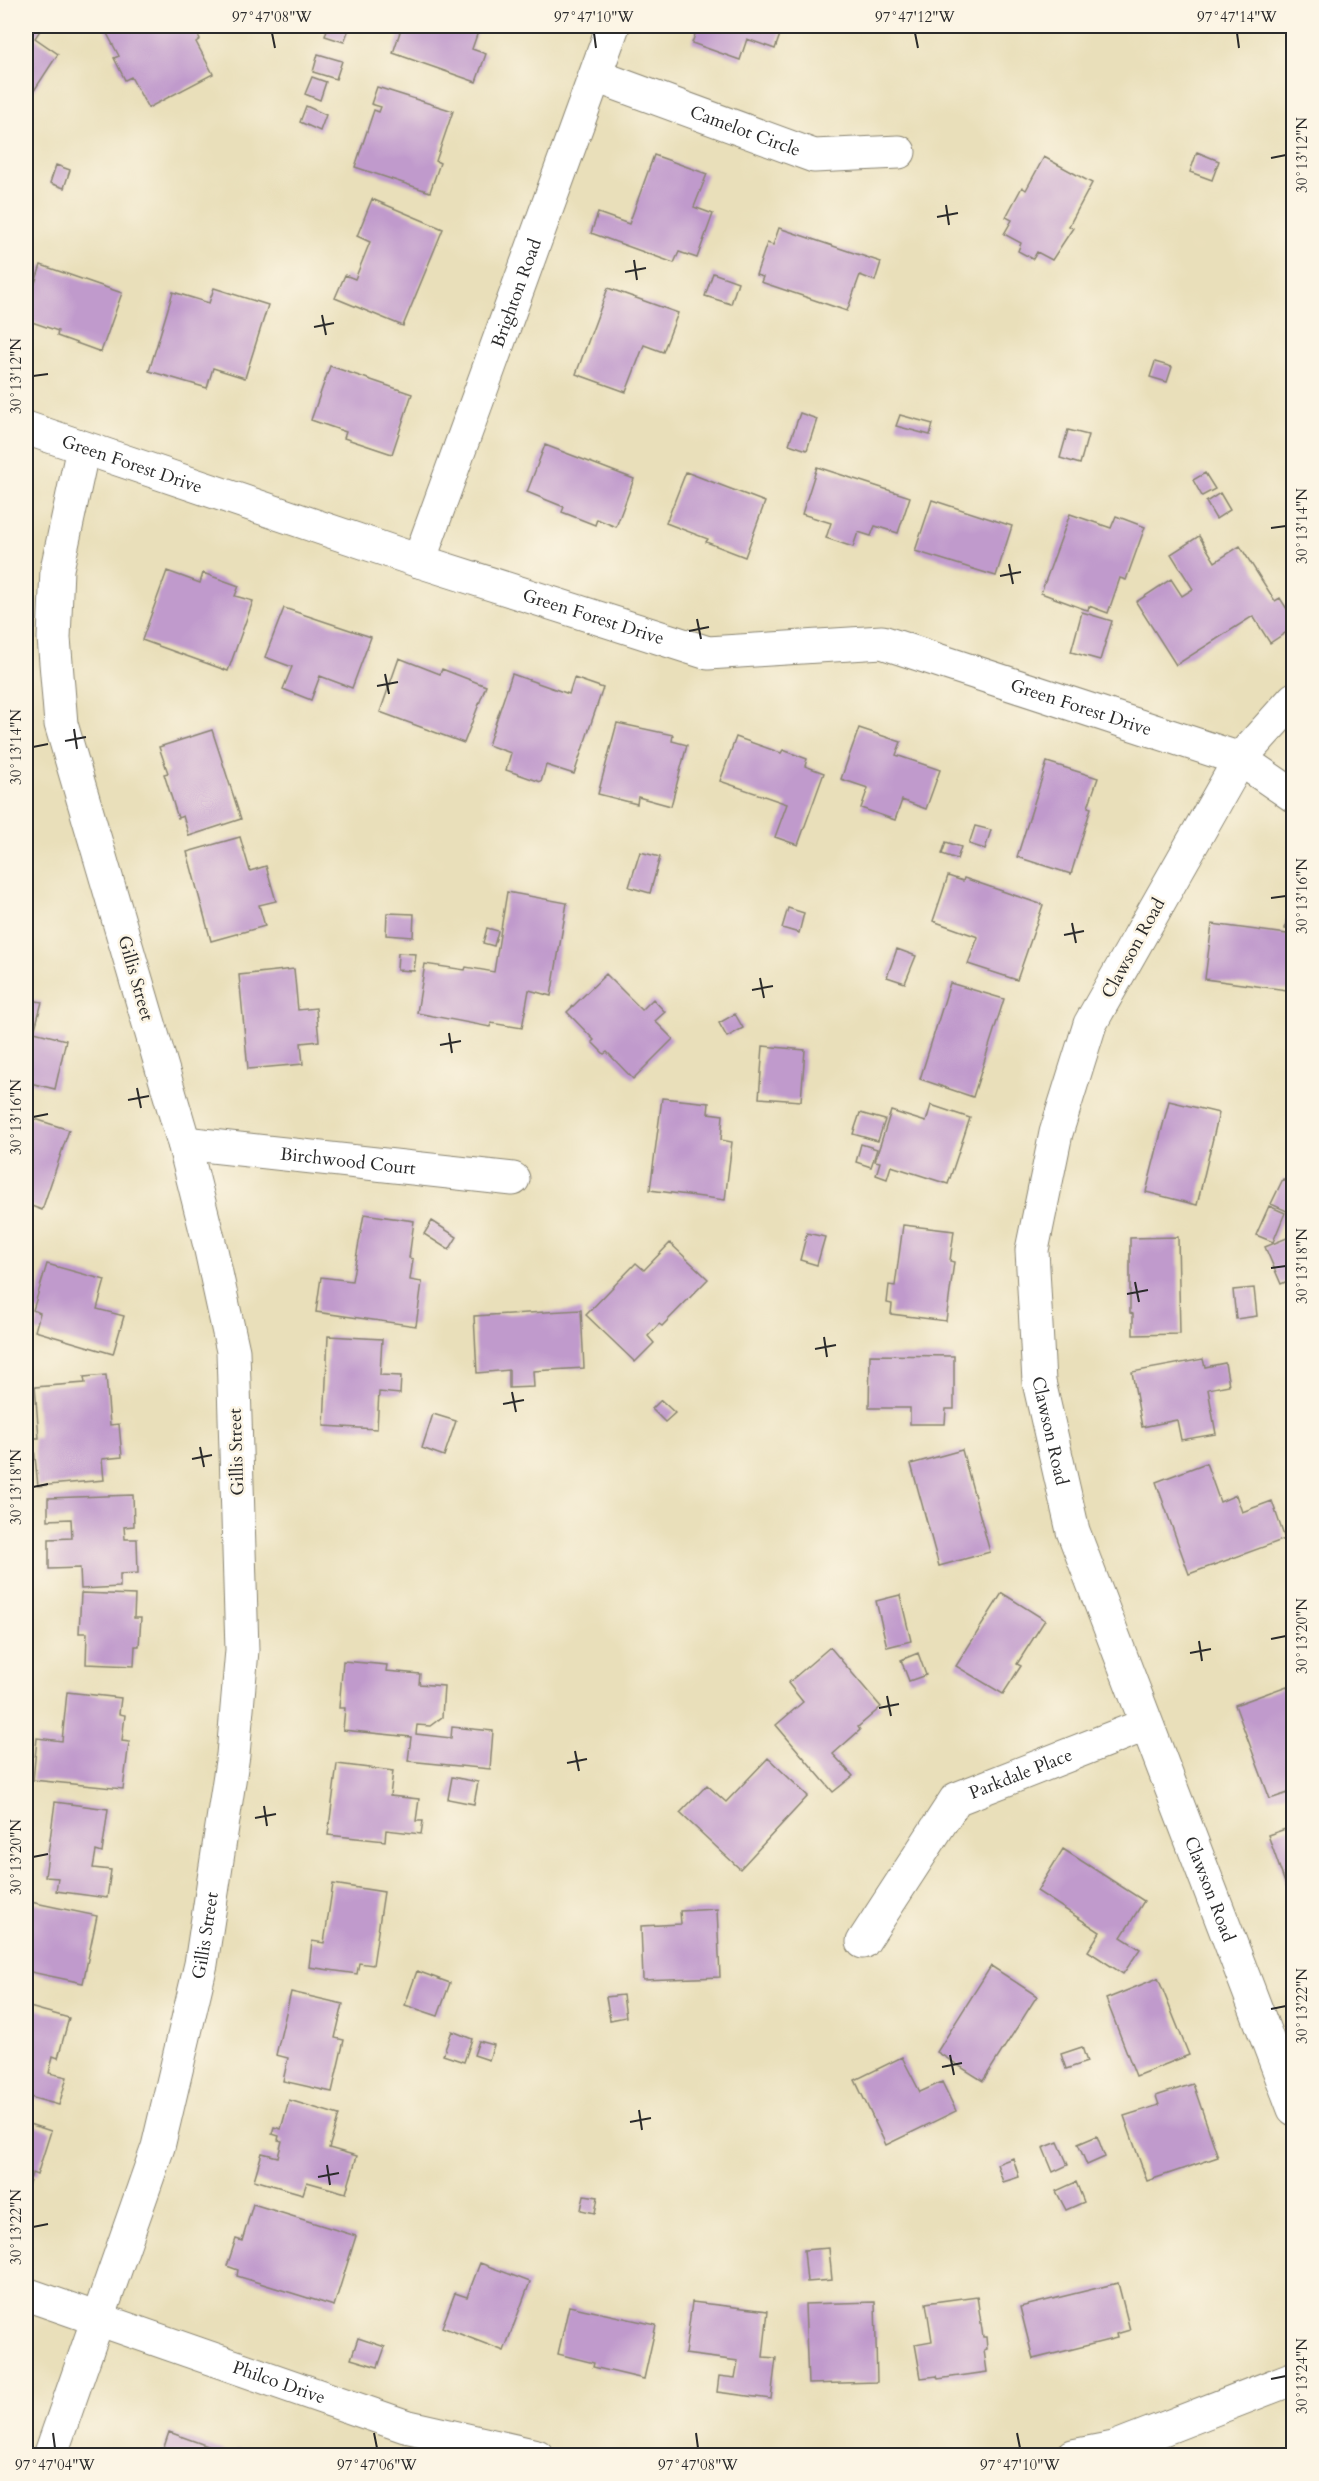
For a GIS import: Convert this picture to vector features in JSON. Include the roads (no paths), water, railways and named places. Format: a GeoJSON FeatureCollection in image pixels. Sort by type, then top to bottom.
{"type":"FeatureCollection","features":[{"type":"Feature","properties":{"kind":"street","name":"Brighton Road"},"geometry":{"type":"LineString","coordinates":[[419,561],[613,26]]}},
{"type":"Feature","properties":{"kind":"street","name":"Camelot Circle"},"geometry":{"type":"LineString","coordinates":[[596,76],[814,156],[899,152]]}},
{"type":"Feature","properties":{"kind":"street","name":"Green Forest Drive"},"geometry":{"type":"LineString","coordinates":[[26,428],[419,561],[708,653],[882,642],[1240,759],[1293,796]]}},
{"type":"Feature","properties":{"kind":"street","name":"Gillis Street"},"geometry":{"type":"LineString","coordinates":[[50,2456],[158,2146],[201,1964],[233,1755],[242,1650],[233,1351],[184,1143],[61,724],[54,638],[57,569],[83,448]]}},
{"type":"Feature","properties":{"kind":"street","name":"Clawson Road"},"geometry":{"type":"LineString","coordinates":[[1293,699],[1240,759],[1090,1024],[1056,1133],[1032,1250],[1039,1382],[1072,1531],[1293,2109]]}},
{"type":"Feature","properties":{"kind":"street","name":"Birchwood Court"},"geometry":{"type":"LineString","coordinates":[[184,1143],[513,1179]]}},
{"type":"Feature","properties":{"kind":"street","name":"Parkdale Place"},"geometry":{"type":"LineString","coordinates":[[863,1942],[956,1799],[1145,1725]]}},
{"type":"Feature","properties":{"kind":"street","name":"Philco Drive"},"geometry":{"type":"LineString","coordinates":[[26,2294],[405,2426],[537,2456]]}},
{"type":"Feature","properties":{"kind":"street"},"geometry":{"type":"LineString","coordinates":[[1073,2456],[1114,2448],[1293,2378]]}}]}
